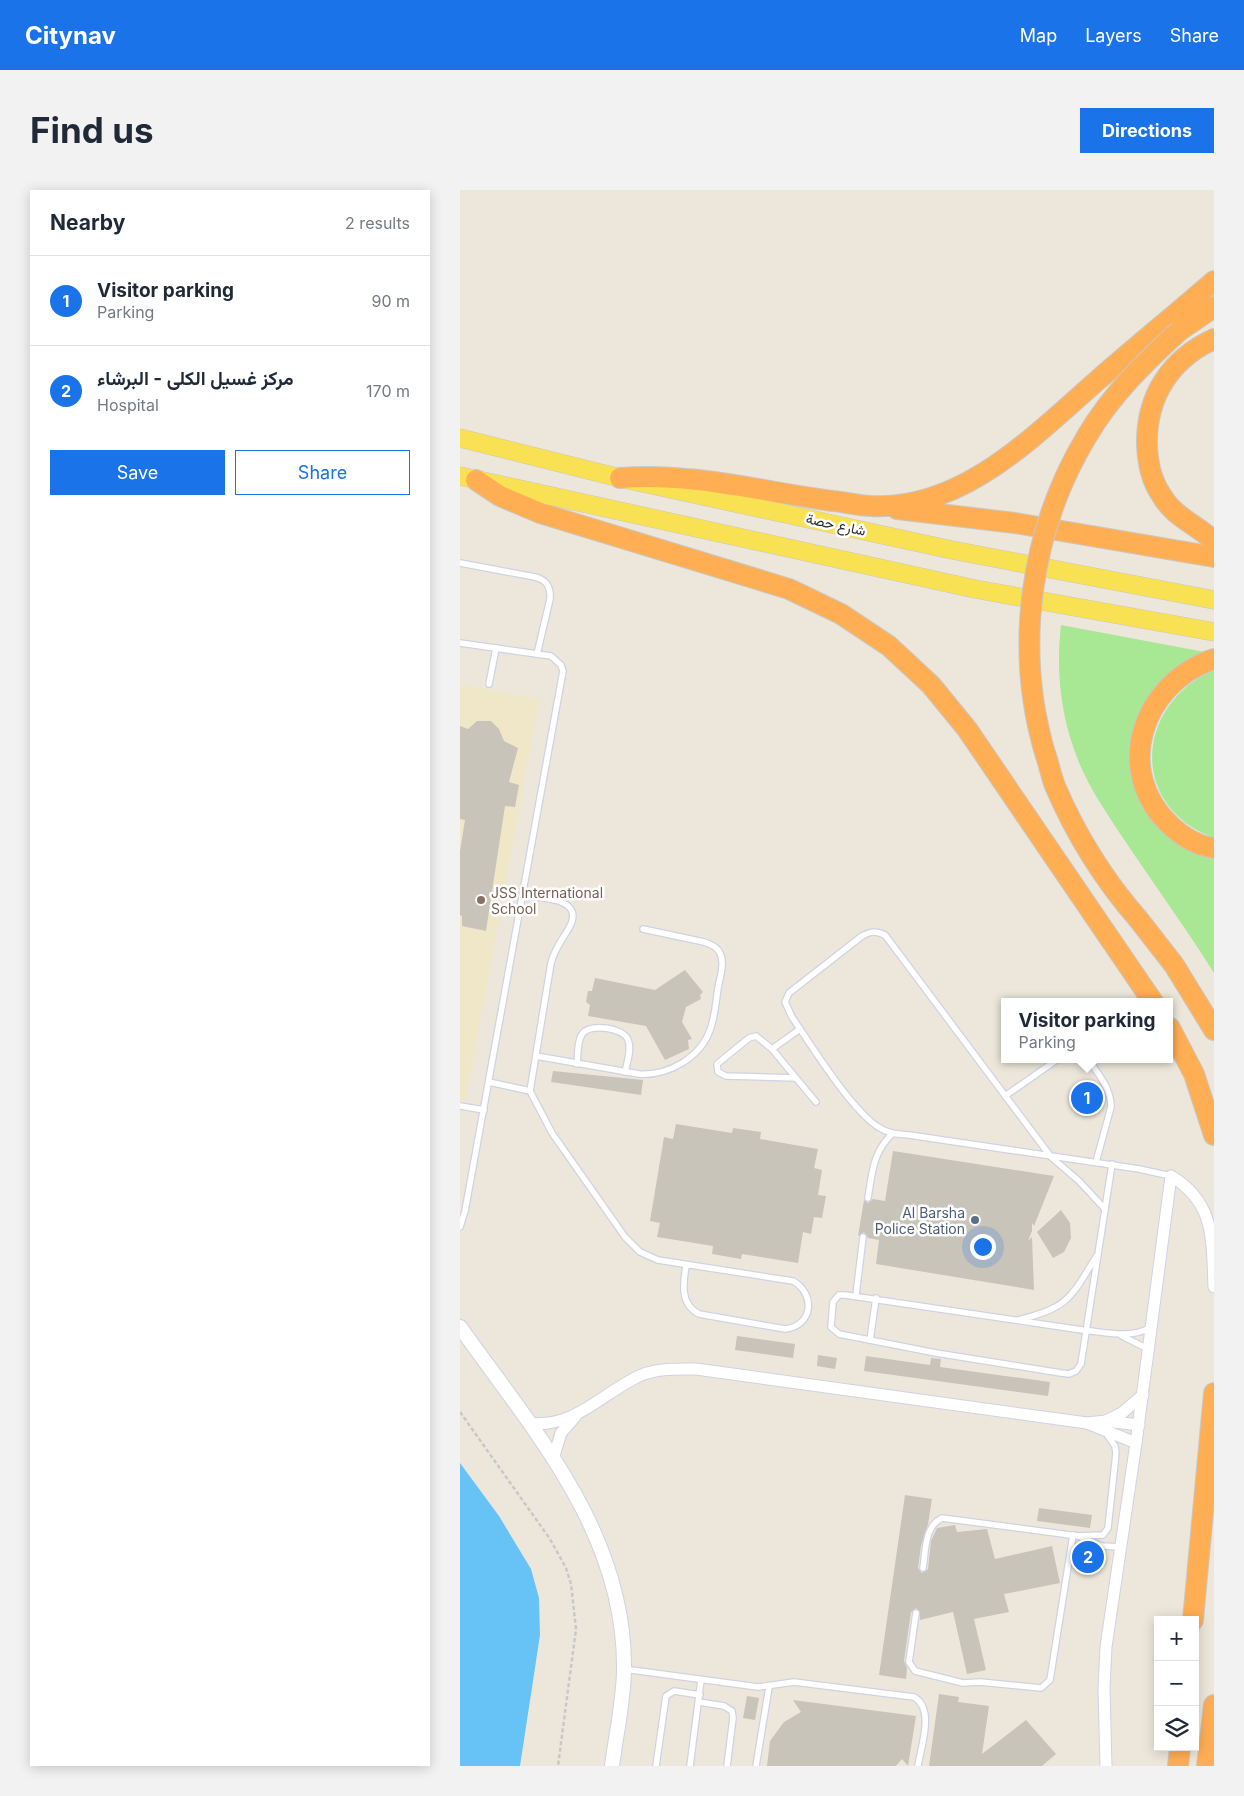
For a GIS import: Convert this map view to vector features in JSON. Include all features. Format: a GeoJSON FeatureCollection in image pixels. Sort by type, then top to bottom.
{"type":"FeatureCollection","features":[{"type":"Feature","properties":{"kind":"highway"},"geometry":{"type":"LineString","coordinates":[[872,506],[911,502],[942,492],[959,486],[1009,458],[1214,281]]}},
{"type":"Feature","properties":{"kind":"highway"},"geometry":{"type":"LineString","coordinates":[[1214,307],[1179,331],[1147,360],[1106,408],[1074,459],[1050,517],[1037,565],[1031,604],[1029,663],[1034,703],[1054,785],[1104,876],[1174,965],[1214,1030]]}},
{"type":"Feature","properties":{"kind":"highway"},"geometry":{"type":"LineString","coordinates":[[1214,339],[1198,346],[1180,360],[1165,377],[1152,404],[1147,425],[1148,464],[1162,497],[1174,512],[1214,541]]}},
{"type":"Feature","properties":{"kind":"highway"},"geometry":{"type":"LineString","coordinates":[[620,478],[656,476],[691,479],[872,506],[1015,523],[1214,557]]}},
{"type":"Feature","properties":{"kind":"highway"},"geometry":{"type":"LineString","coordinates":[[468,478],[500,496],[540,513],[711,563],[791,589],[841,614],[889,646],[931,685],[968,729],[1150,998]]}},
{"type":"Feature","properties":{"kind":"highway"},"geometry":{"type":"LineString","coordinates":[[1214,659],[1182,674],[1162,694],[1147,718],[1139,758],[1144,784],[1164,819],[1185,836],[1214,848]]}},
{"type":"Feature","properties":{"kind":"highway"},"geometry":{"type":"LineString","coordinates":[[1173,1034],[1194,1074],[1214,1136]]}},
{"type":"Feature","properties":{"kind":"highway"},"geometry":{"type":"LineString","coordinates":[[1192,1616],[1214,1393]]}},
{"type":"Feature","properties":{"kind":"highway"},"geometry":{"type":"LineString","coordinates":[[1206,1766],[1214,1705]]}},
{"type":"Feature","properties":{"kind":"highway"},"geometry":{"type":"LineString","coordinates":[[1178,1766],[1180,1751]]}},
{"type":"Feature","properties":{"kind":"main road","name":"شارع حصة"},"geometry":{"type":"LineString","coordinates":[[460,438],[620,478],[952,550],[1214,600]]}},
{"type":"Feature","properties":{"kind":"main road"},"geometry":{"type":"LineString","coordinates":[[468,478],[975,589],[1214,632]]}},
{"type":"Feature","properties":{"kind":"street"},"geometry":{"type":"LineString","coordinates":[[1106,1766],[1104,1667],[1143,1396],[1150,1328],[1171,1176],[1196,1191],[1208,1210],[1214,1236],[1214,1286]]}},
{"type":"Feature","properties":{"kind":"street"},"geometry":{"type":"LineString","coordinates":[[460,1328],[554,1459],[577,1495],[595,1530],[607,1564],[619,1616],[624,1669],[612,1766]]}},
{"type":"Feature","properties":{"kind":"street"},"geometry":{"type":"LineString","coordinates":[[528,1423],[554,1423],[578,1414],[640,1376],[675,1369],[696,1369],[1105,1426],[1139,1425]]}},
{"type":"Feature","properties":{"kind":"street"},"geometry":{"type":"LineString","coordinates":[[1105,1426],[1143,1396]]}},
{"type":"Feature","properties":{"kind":"street"},"geometry":{"type":"LineString","coordinates":[[554,1459],[562,1433],[578,1414]]}},
{"type":"Feature","properties":{"kind":"street"},"geometry":{"type":"LineString","coordinates":[[1105,1426],[1136,1443]]}},
{"type":"Feature","properties":{"kind":"lane"},"geometry":{"type":"LineString","coordinates":[[460,563],[535,577],[542,579],[548,584],[551,591],[550,599],[537,654]]}},
{"type":"Feature","properties":{"kind":"lane"},"geometry":{"type":"LineString","coordinates":[[460,643],[537,654],[557,659],[563,671],[484,1110],[465,1211],[460,1227]]}},
{"type":"Feature","properties":{"kind":"lane"},"geometry":{"type":"LineString","coordinates":[[489,684],[496,648]]}},
{"type":"Feature","properties":{"kind":"lane"},"geometry":{"type":"LineString","coordinates":[[523,896],[566,903],[570,906],[573,916],[569,928],[557,946],[551,963],[530,1090],[562,1149],[629,1241],[649,1257],[686,1266],[793,1281],[803,1288],[808,1296],[807,1314],[798,1324],[785,1329],[699,1314],[689,1305],[684,1295],[683,1283],[686,1266]]}},
{"type":"Feature","properties":{"kind":"lane"},"geometry":{"type":"LineString","coordinates":[[536,1056],[625,1072],[658,1074],[680,1064],[699,1048],[712,1024],[721,967],[719,952],[709,944],[643,929]]}},
{"type":"Feature","properties":{"kind":"lane"},"geometry":{"type":"LineString","coordinates":[[1105,1209],[1080,1181],[1051,1157],[885,935],[878,931],[869,932],[862,936],[789,993],[785,1002],[787,1010],[860,1111],[869,1121],[892,1134],[1051,1157],[1112,1164],[1171,1176]]}},
{"type":"Feature","properties":{"kind":"lane"},"geometry":{"type":"LineString","coordinates":[[578,1064],[581,1034],[588,1029],[597,1028],[619,1032],[626,1037],[629,1044],[625,1072]]}},
{"type":"Feature","properties":{"kind":"lane"},"geometry":{"type":"LineString","coordinates":[[772,1049],[800,1028]]}},
{"type":"Feature","properties":{"kind":"lane"},"geometry":{"type":"LineString","coordinates":[[796,1078],[726,1076],[721,1075],[716,1068],[719,1060],[752,1037],[759,1037],[772,1049],[816,1102]]}},
{"type":"Feature","properties":{"kind":"lane"},"geometry":{"type":"LineString","coordinates":[[1005,1096],[1052,1063]]}},
{"type":"Feature","properties":{"kind":"lane"},"geometry":{"type":"LineString","coordinates":[[1091,1063],[1108,1089],[1111,1098],[1111,1107],[1096,1162]]}},
{"type":"Feature","properties":{"kind":"lane"},"geometry":{"type":"LineString","coordinates":[[489,1082],[530,1090]]}},
{"type":"Feature","properties":{"kind":"lane"},"geometry":{"type":"LineString","coordinates":[[460,1106],[484,1110]]}},
{"type":"Feature","properties":{"kind":"lane"},"geometry":{"type":"LineString","coordinates":[[868,1198],[875,1156],[882,1144],[892,1134]]}},
{"type":"Feature","properties":{"kind":"lane"},"geometry":{"type":"LineString","coordinates":[[1112,1164],[1087,1331],[1081,1364],[1076,1371],[1069,1374],[870,1340],[839,1334],[831,1327],[832,1304],[834,1299],[842,1295],[876,1298],[1014,1321],[1087,1331],[1120,1335],[1139,1333],[1150,1328]]}},
{"type":"Feature","properties":{"kind":"lane"},"geometry":{"type":"LineString","coordinates":[[856,1296],[863,1237]]}},
{"type":"Feature","properties":{"kind":"lane"},"geometry":{"type":"LineString","coordinates":[[1014,1321],[1055,1309],[1067,1301],[1076,1291],[1098,1253]]}},
{"type":"Feature","properties":{"kind":"lane"},"geometry":{"type":"LineString","coordinates":[[870,1340],[876,1298]]}},
{"type":"Feature","properties":{"kind":"lane"},"geometry":{"type":"LineString","coordinates":[[1120,1335],[1148,1349]]}},
{"type":"Feature","properties":{"kind":"lane"},"geometry":{"type":"LineString","coordinates":[[923,1568],[929,1528],[935,1521],[942,1518],[1076,1536],[1101,1536],[1106,1533],[1116,1453],[1115,1446],[1105,1426]]}},
{"type":"Feature","properties":{"kind":"lane"},"geometry":{"type":"LineString","coordinates":[[1076,1536],[1102,1546],[1121,1547]]}},
{"type":"Feature","properties":{"kind":"lane"},"geometry":{"type":"LineString","coordinates":[[916,1614],[909,1662],[916,1671],[963,1683],[980,1682],[1041,1688],[1050,1680],[1076,1536]]}},
{"type":"Feature","properties":{"kind":"lane"},"geometry":{"type":"LineString","coordinates":[[624,1669],[769,1687],[798,1682],[914,1697],[920,1700],[925,1713],[918,1766]]}},
{"type":"Feature","properties":{"kind":"lane"},"geometry":{"type":"LineString","coordinates":[[690,1766],[701,1680]]}},
{"type":"Feature","properties":{"kind":"lane"},"geometry":{"type":"LineString","coordinates":[[756,1766],[769,1687]]}},
{"type":"Feature","properties":{"kind":"lane"},"geometry":{"type":"LineString","coordinates":[[656,1766],[666,1696],[674,1691],[700,1695]]}},
{"type":"Feature","properties":{"kind":"lane"},"geometry":{"type":"LineString","coordinates":[[699,1702],[724,1706],[732,1711],[733,1718],[727,1766]]}},
{"type":"Feature","properties":{"kind":"path"},"geometry":{"type":"LineString","coordinates":[[460,1412],[550,1539],[562,1560],[571,1584],[576,1629],[558,1766]]}},
{"type":"Feature","properties":{"kind":"shaded area","name":"JSS International School"},"geometry":{"type":"Polygon","coordinates":[[[460,684],[539,699],[465,1102],[460,1101],[460,684]]]}},
{"type":"Feature","properties":{"kind":"green space"},"geometry":{"type":"Polygon","coordinates":[[[1061,625],[1205,652],[1172,671],[1148,697],[1134,728],[1130,760],[1136,792],[1152,821],[1178,844],[1214,859],[1214,973],[1106,813],[1079,763],[1070,737],[1060,689],[1061,625]]]}},
{"type":"Feature","properties":{"kind":"green space"},"geometry":{"type":"Polygon","coordinates":[[[1214,670],[1214,838],[1186,823],[1167,804],[1156,780],[1152,756],[1156,730],[1168,707],[1188,686],[1214,670]]]}},
{"type":"Feature","properties":{"kind":"water"},"geometry":{"type":"Polygon","coordinates":[[[460,1463],[499,1516],[531,1569],[539,1598],[540,1635],[520,1766],[460,1766],[460,1463]]]}},
{"type":"Feature","properties":{"kind":"building"},"geometry":{"type":"Polygon","coordinates":[[[477,721],[491,721],[499,729],[504,741],[518,748],[509,782],[519,785],[515,807],[505,806],[486,931],[462,926],[462,916],[460,915],[460,851],[465,820],[460,819],[460,726],[468,729],[477,721]]]}},
{"type":"Feature","properties":{"kind":"building"},"geometry":{"type":"Polygon","coordinates":[[[685,970],[703,992],[700,995],[701,999],[686,1007],[682,1022],[692,1039],[688,1040],[689,1049],[665,1060],[646,1026],[588,1016],[590,1005],[586,1002],[588,991],[592,991],[595,978],[655,990],[685,970]]]}},
{"type":"Feature","properties":{"kind":"building"},"geometry":{"type":"Polygon","coordinates":[[[553,1071],[643,1080],[641,1095],[551,1082],[553,1071]]]}},
{"type":"Feature","properties":{"kind":"building"},"geometry":{"type":"Polygon","coordinates":[[[676,1124],[732,1133],[733,1128],[761,1132],[760,1139],[818,1149],[814,1168],[822,1170],[818,1195],[826,1196],[822,1218],[814,1217],[811,1234],[803,1232],[798,1263],[742,1254],[741,1259],[712,1254],[713,1246],[657,1237],[660,1223],[650,1221],[664,1137],[673,1139],[676,1124]]]}},
{"type":"Feature","properties":{"kind":"building","name":"Al Barsha Police Station"},"geometry":{"type":"Polygon","coordinates":[[[893,1151],[1054,1176],[1034,1226],[1032,1223],[1032,1231],[1028,1241],[1032,1237],[1034,1290],[876,1264],[879,1240],[868,1238],[864,1232],[858,1236],[864,1200],[868,1203],[873,1199],[885,1201],[893,1151]]]}},
{"type":"Feature","properties":{"kind":"building"},"geometry":{"type":"Polygon","coordinates":[[[1061,1210],[1070,1223],[1071,1238],[1064,1252],[1053,1258],[1037,1232],[1061,1210]]]}},
{"type":"Feature","properties":{"kind":"building"},"geometry":{"type":"Polygon","coordinates":[[[737,1336],[795,1344],[793,1358],[735,1350],[737,1336]]]}},
{"type":"Feature","properties":{"kind":"building"},"geometry":{"type":"Polygon","coordinates":[[[818,1355],[837,1358],[835,1369],[817,1366],[818,1355]]]}},
{"type":"Feature","properties":{"kind":"building"},"geometry":{"type":"Polygon","coordinates":[[[866,1356],[930,1365],[931,1358],[941,1359],[940,1367],[1050,1382],[1048,1396],[864,1371],[866,1356]]]}},
{"type":"Feature","properties":{"kind":"building"},"geometry":{"type":"Polygon","coordinates":[[[905,1495],[932,1499],[918,1568],[922,1573],[928,1569],[931,1541],[937,1528],[955,1525],[957,1532],[987,1529],[995,1559],[1052,1546],[1060,1583],[1004,1594],[1009,1612],[974,1619],[986,1670],[967,1674],[953,1612],[920,1620],[920,1612],[916,1608],[911,1612],[904,1661],[907,1668],[906,1679],[879,1675],[905,1495]]]}},
{"type":"Feature","properties":{"kind":"building"},"geometry":{"type":"Polygon","coordinates":[[[1039,1508],[1092,1515],[1090,1528],[1037,1521],[1039,1508]]]}},
{"type":"Feature","properties":{"kind":"building"},"geometry":{"type":"Polygon","coordinates":[[[939,1694],[959,1697],[958,1702],[989,1706],[982,1754],[1026,1720],[1056,1754],[1042,1766],[929,1766],[939,1694]]]}},
{"type":"Feature","properties":{"kind":"building"},"geometry":{"type":"Polygon","coordinates":[[[747,1696],[759,1698],[755,1720],[743,1718],[747,1696]]]}},
{"type":"Feature","properties":{"kind":"building"},"geometry":{"type":"Polygon","coordinates":[[[793,1700],[916,1716],[908,1766],[902,1759],[896,1766],[767,1766],[770,1741],[784,1722],[801,1712],[793,1700]]]}},
{"type":"Feature","properties":{"kind":"place","name":"JSS International School"},"geometry":{"type":"Point","coordinates":[481,900]}},
{"type":"Feature","properties":{"kind":"place","name":"Visitor parking"},"geometry":{"type":"Point","coordinates":[1087,1098]}},
{"type":"Feature","properties":{"kind":"place","name":"Al Barsha Police Station"},"geometry":{"type":"Point","coordinates":[975,1220]}},
{"type":"Feature","properties":{"kind":"place","name":"مركز غسيل الكلى - البرشاء"},"geometry":{"type":"Point","coordinates":[1088,1557]}}]}
